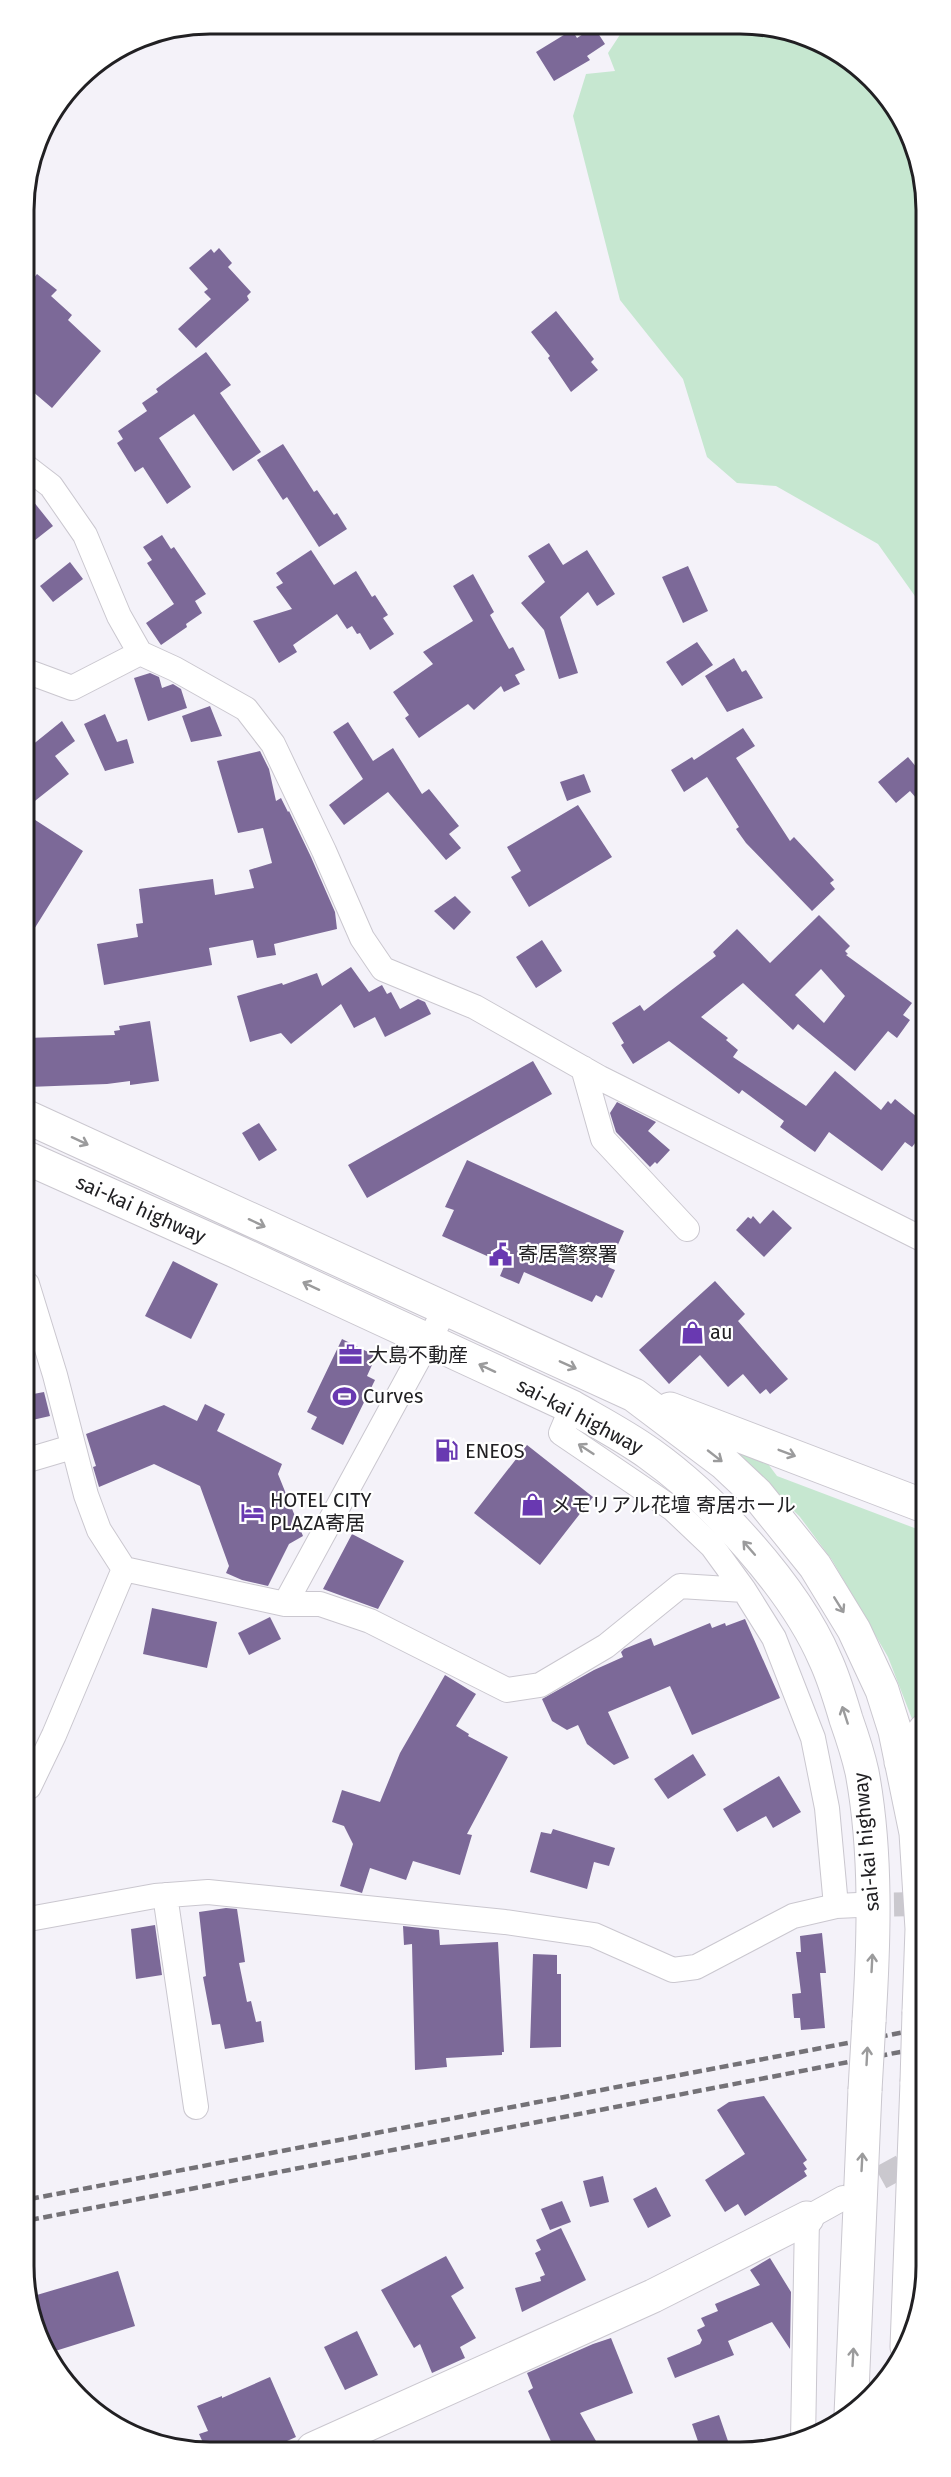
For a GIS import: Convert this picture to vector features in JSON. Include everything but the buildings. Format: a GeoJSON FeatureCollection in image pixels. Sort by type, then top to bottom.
{"type":"FeatureCollection","features":[{"type":"Feature","properties":{"kind":"main road","name":"sai-kai highway"},"geometry":{"type":"LineString","coordinates":[[35,1121],[634,1395],[724,1463],[757,1494],[815,1566],[854,1630],[882,1690],[895,1731],[913,1760],[916,1833]]}},
{"type":"Feature","properties":{"kind":"main road","name":"sai-kai highway"},"geometry":{"type":"LineString","coordinates":[[35,1162],[430,1340],[572,1407],[613,1429],[642,1467],[700,1495],[776,1578],[804,1619],[825,1659],[862,1771],[870,1847],[873,1944],[852,2402]]}},
{"type":"Feature","properties":{"kind":"main road"},"geometry":{"type":"LineString","coordinates":[[634,1395],[916,1503]]}},
{"type":"Feature","properties":{"kind":"main road"},"geometry":{"type":"LineString","coordinates":[[862,1771],[913,1760]]}},
{"type":"Feature","properties":{"kind":"main road","name":"sai-kai highway"},"geometry":{"type":"LineString","coordinates":[[908,2319],[916,2108]]}},
{"type":"Feature","properties":{"kind":"main road"},"geometry":{"type":"LineString","coordinates":[[329,2442],[653,2296],[807,2218]]}},
{"type":"Feature","properties":{"kind":"street"},"geometry":{"type":"LineString","coordinates":[[35,474],[51,486],[85,535],[119,616],[140,653],[175,669],[246,709],[273,744],[362,938],[383,969],[475,1007],[583,1068],[916,1236]]}},
{"type":"Feature","properties":{"kind":"street"},"geometry":{"type":"LineString","coordinates":[[35,674],[72,688],[140,653]]}},
{"type":"Feature","properties":{"kind":"street"},"geometry":{"type":"LineString","coordinates":[[583,1068],[603,1139],[687,1229]]}},
{"type":"Feature","properties":{"kind":"street"},"geometry":{"type":"LineString","coordinates":[[35,1310],[55,1375],[86,1495],[99,1530],[124,1569],[285,1604],[320,1604],[370,1621],[507,1690],[540,1685],[606,1646],[680,1586],[744,1590]]}},
{"type":"Feature","properties":{"kind":"street"},"geometry":{"type":"LineString","coordinates":[[285,1604],[445,1310]]}},
{"type":"Feature","properties":{"kind":"street"},"geometry":{"type":"LineString","coordinates":[[35,1458],[72,1447]]}},
{"type":"Feature","properties":{"kind":"street"},"geometry":{"type":"LineString","coordinates":[[35,1917],[165,1895],[208,1893],[505,1922],[594,1935],[673,1970],[696,1967],[793,1916],[847,1906],[813,1738],[774,1638],[744,1590],[712,1546],[673,1509],[642,1467]]}},
{"type":"Feature","properties":{"kind":"street"},"geometry":{"type":"LineString","coordinates":[[35,1775],[124,1569]]}},
{"type":"Feature","properties":{"kind":"street"},"geometry":{"type":"LineString","coordinates":[[165,1895],[196,2106]]}},
{"type":"Feature","properties":{"kind":"street"},"geometry":{"type":"LineString","coordinates":[[803,2431],[807,2218],[843,2198]]}},
{"type":"Feature","properties":{"kind":"green space"},"geometry":{"type":"Polygon","coordinates":[[[620,35],[752,35],[775,38],[797,44],[838,64],[865,86],[893,123],[903,143],[915,188],[916,598],[878,544],[776,486],[737,483],[707,457],[683,379],[620,300],[573,116],[586,74],[615,71],[608,53],[620,35]]]}},
{"type":"Feature","properties":{"kind":"green space"},"geometry":{"type":"Polygon","coordinates":[[[726,1443],[762,1456],[777,1476],[916,1529],[916,1722],[914,1724],[888,1657],[832,1560],[800,1517],[726,1443]]]}},
{"type":"Feature","properties":{"kind":"tunnel"},"geometry":{"type":"LineString","coordinates":[[858,1905],[916,1904]]}},
{"type":"Feature","properties":{"kind":"tunnel"},"geometry":{"type":"LineString","coordinates":[[849,2195],[916,2158]]}},
{"type":"Feature","properties":{"kind":"railway"},"geometry":{"type":"LineString","coordinates":[[35,2198],[916,2030]]}},
{"type":"Feature","properties":{"kind":"railway"},"geometry":{"type":"LineString","coordinates":[[35,2219],[916,2049]]}},
{"type":"Feature","properties":{"kind":"place","name":"寄居警察署"},"geometry":{"type":"Point","coordinates":[500,1254]}},
{"type":"Feature","properties":{"kind":"place","name":"au"},"geometry":{"type":"Point","coordinates":[692,1332]}},
{"type":"Feature","properties":{"kind":"place","name":"大島不動産"},"geometry":{"type":"Point","coordinates":[350,1355]}},
{"type":"Feature","properties":{"kind":"place","name":"Curves"},"geometry":{"type":"Point","coordinates":[345,1396]}},
{"type":"Feature","properties":{"kind":"place","name":"ENEOS"},"geometry":{"type":"Point","coordinates":[447,1451]}},
{"type":"Feature","properties":{"kind":"place","name":"メモリアル花壇 寄居ホール"},"geometry":{"type":"Point","coordinates":[533,1505]}},
{"type":"Feature","properties":{"kind":"place","name":"HOTEL CITY PLAZA寄居"},"geometry":{"type":"Point","coordinates":[252,1512]}}]}
